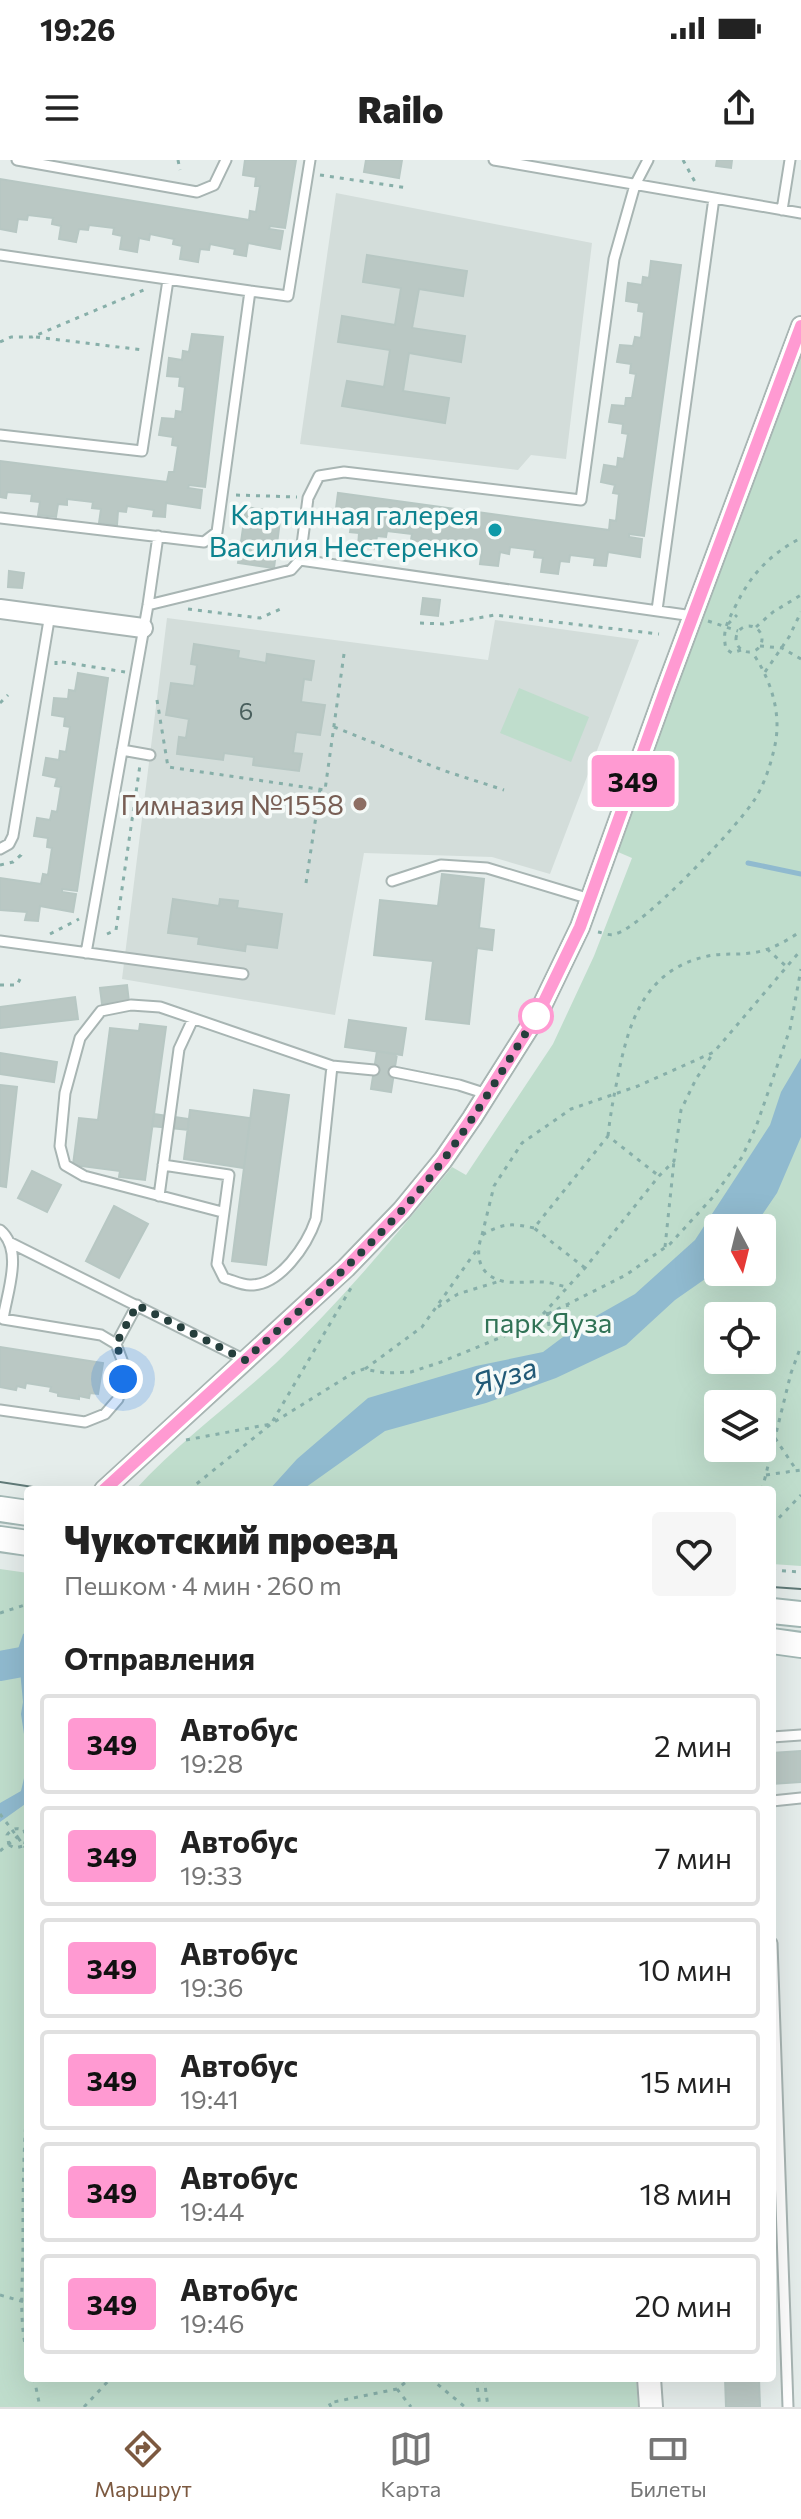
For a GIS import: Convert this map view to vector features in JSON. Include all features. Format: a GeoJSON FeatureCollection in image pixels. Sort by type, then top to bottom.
{"type":"FeatureCollection","features":[{"type":"Feature","properties":{"kind":"main road"},"geometry":{"type":"LineString","coordinates":[[0,1509],[24,1512]]}},
{"type":"Feature","properties":{"kind":"main road"},"geometry":{"type":"LineString","coordinates":[[0,1539],[24,1542]]}},
{"type":"Feature","properties":{"kind":"main road"},"geometry":{"type":"LineString","coordinates":[[776,1611],[801,1614]]}},
{"type":"Feature","properties":{"kind":"main road"},"geometry":{"type":"LineString","coordinates":[[776,1642],[801,1645]]}},
{"type":"Feature","properties":{"kind":"street"},"geometry":{"type":"LineString","coordinates":[[108,1486],[346,1268],[402,1210],[443,1160],[539,1012],[580,927],[801,326]]}},
{"type":"Feature","properties":{"kind":"street"},"geometry":{"type":"LineString","coordinates":[[0,609],[143,628]]}},
{"type":"Feature","properties":{"kind":"street"},"geometry":{"type":"LineString","coordinates":[[649,2382],[651,2407]]}},
{"type":"Feature","properties":{"kind":"lane"},"geometry":{"type":"LineString","coordinates":[[17,160],[197,192],[214,185],[226,160]]}},
{"type":"Feature","properties":{"kind":"lane"},"geometry":{"type":"LineString","coordinates":[[0,255],[288,296],[310,160]]}},
{"type":"Feature","properties":{"kind":"lane"},"geometry":{"type":"LineString","coordinates":[[494,160],[801,213]]}},
{"type":"Feature","properties":{"kind":"lane"},"geometry":{"type":"LineString","coordinates":[[148,605],[291,570],[300,560],[308,498],[319,476],[344,472],[581,500],[614,259],[635,185],[648,160]]}},
{"type":"Feature","properties":{"kind":"lane"},"geometry":{"type":"LineString","coordinates":[[782,210],[790,160]]}},
{"type":"Feature","properties":{"kind":"lane"},"geometry":{"type":"LineString","coordinates":[[657,610],[714,198]]}},
{"type":"Feature","properties":{"kind":"lane"},"geometry":{"type":"LineString","coordinates":[[0,435],[142,451],[168,280]]}},
{"type":"Feature","properties":{"kind":"lane"},"geometry":{"type":"LineString","coordinates":[[0,518],[204,542],[217,532],[250,291]]}},
{"type":"Feature","properties":{"kind":"lane"},"geometry":{"type":"LineString","coordinates":[[86,953],[158,536]]}},
{"type":"Feature","properties":{"kind":"lane"},"geometry":{"type":"LineString","coordinates":[[300,560],[693,616]]}},
{"type":"Feature","properties":{"kind":"lane"},"geometry":{"type":"LineString","coordinates":[[0,849],[9,844],[13,836],[50,614]]}},
{"type":"Feature","properties":{"kind":"lane"},"geometry":{"type":"LineString","coordinates":[[122,750],[146,754]]}},
{"type":"Feature","properties":{"kind":"lane"},"geometry":{"type":"LineString","coordinates":[[392,881],[441,865],[487,868],[590,899]]}},
{"type":"Feature","properties":{"kind":"lane"},"geometry":{"type":"LineString","coordinates":[[0,941],[243,974]]}},
{"type":"Feature","properties":{"kind":"lane"},"geometry":{"type":"LineString","coordinates":[[222,1212],[84,1176],[65,1165],[60,1146],[65,1093],[80,1038],[101,1011],[131,1005],[160,1007],[332,1066],[374,1070]]}},
{"type":"Feature","properties":{"kind":"lane"},"geometry":{"type":"LineString","coordinates":[[159,1196],[179,1049],[193,1019]]}},
{"type":"Feature","properties":{"kind":"lane"},"geometry":{"type":"LineString","coordinates":[[163,1165],[229,1175],[217,1264],[224,1278],[248,1285],[268,1283],[309,1240],[316,1219],[332,1066]]}},
{"type":"Feature","properties":{"kind":"lane"},"geometry":{"type":"LineString","coordinates":[[394,1072],[487,1094]]}},
{"type":"Feature","properties":{"kind":"lane"},"geometry":{"type":"LineString","coordinates":[[0,1230],[6,1235],[13,1254],[3,1319],[101,1335],[116,1344],[122,1360],[123,1379],[118,1399],[105,1414],[85,1422],[0,1410]]}},
{"type":"Feature","properties":{"kind":"lane"},"geometry":{"type":"LineString","coordinates":[[9,1242],[245,1360]]}},
{"type":"Feature","properties":{"kind":"lane"},"geometry":{"type":"LineString","coordinates":[[116,1344],[137,1305]]}},
{"type":"Feature","properties":{"kind":"lane"},"geometry":{"type":"LineString","coordinates":[[776,1737],[801,1735]]}},
{"type":"Feature","properties":{"kind":"lane"},"geometry":{"type":"LineString","coordinates":[[776,1801],[801,1798]]}},
{"type":"Feature","properties":{"kind":"lane"},"geometry":{"type":"LineString","coordinates":[[776,2059],[788,2407]]}},
{"type":"Feature","properties":{"kind":"path"},"geometry":{"type":"LineString","coordinates":[[178,160],[180,170]]}},
{"type":"Feature","properties":{"kind":"path"},"geometry":{"type":"LineString","coordinates":[[683,160],[702,196]]}},
{"type":"Feature","properties":{"kind":"path"},"geometry":{"type":"LineString","coordinates":[[308,173],[408,188]]}},
{"type":"Feature","properties":{"kind":"path"},"geometry":{"type":"LineString","coordinates":[[32,337],[168,280]]}},
{"type":"Feature","properties":{"kind":"path"},"geometry":{"type":"LineString","coordinates":[[0,342],[11,337],[32,337],[157,352]]}},
{"type":"Feature","properties":{"kind":"path"},"geometry":{"type":"LineString","coordinates":[[223,494],[308,498]]}},
{"type":"Feature","properties":{"kind":"path"},"geometry":{"type":"LineString","coordinates":[[598,932],[613,935],[632,926],[663,900],[754,800],[769,768],[776,742],[777,719],[765,672],[752,652],[741,650],[732,653],[726,649],[723,636],[748,581],[778,552],[801,538]]}},
{"type":"Feature","properties":{"kind":"path"},"geometry":{"type":"LineString","coordinates":[[741,650],[736,641],[738,631],[746,626],[756,627],[801,595]]}},
{"type":"Feature","properties":{"kind":"path"},"geometry":{"type":"LineString","coordinates":[[184,608],[260,618],[283,608]]}},
{"type":"Feature","properties":{"kind":"path"},"geometry":{"type":"LineString","coordinates":[[765,672],[801,612]]}},
{"type":"Feature","properties":{"kind":"path"},"geometry":{"type":"LineString","coordinates":[[420,623],[443,624],[495,615],[659,634]]}},
{"type":"Feature","properties":{"kind":"path"},"geometry":{"type":"LineString","coordinates":[[725,627],[737,615]]}},
{"type":"Feature","properties":{"kind":"path"},"geometry":{"type":"LineString","coordinates":[[725,627],[738,631]]}},
{"type":"Feature","properties":{"kind":"path"},"geometry":{"type":"LineString","coordinates":[[752,652],[760,646],[762,636],[756,627]]}},
{"type":"Feature","properties":{"kind":"path"},"geometry":{"type":"LineString","coordinates":[[760,646],[782,648],[801,659]]}},
{"type":"Feature","properties":{"kind":"path"},"geometry":{"type":"LineString","coordinates":[[157,700],[168,767],[325,790],[344,654]]}},
{"type":"Feature","properties":{"kind":"path"},"geometry":{"type":"LineString","coordinates":[[54,676],[56,661],[125,672],[123,684]]}},
{"type":"Feature","properties":{"kind":"path"},"geometry":{"type":"LineString","coordinates":[[0,703],[8,695]]}},
{"type":"Feature","properties":{"kind":"path"},"geometry":{"type":"LineString","coordinates":[[334,727],[445,771],[504,790]]}},
{"type":"Feature","properties":{"kind":"path"},"geometry":{"type":"LineString","coordinates":[[107,934],[116,930],[146,754]]}},
{"type":"Feature","properties":{"kind":"path"},"geometry":{"type":"LineString","coordinates":[[306,883],[320,789]]}},
{"type":"Feature","properties":{"kind":"path"},"geometry":{"type":"LineString","coordinates":[[0,865],[13,862],[21,855],[24,840]]}},
{"type":"Feature","properties":{"kind":"path"},"geometry":{"type":"LineString","coordinates":[[47,935],[82,917],[80,927]]}},
{"type":"Feature","properties":{"kind":"path"},"geometry":{"type":"LineString","coordinates":[[534,1228],[608,1136],[623,1051],[635,1015],[659,978],[679,965],[707,956],[767,949],[801,931]]}},
{"type":"Feature","properties":{"kind":"path"},"geometry":{"type":"LineString","coordinates":[[767,949],[787,967]]}},
{"type":"Feature","properties":{"kind":"path"},"geometry":{"type":"LineString","coordinates":[[665,1247],[681,1110],[714,1052],[801,950]]}},
{"type":"Feature","properties":{"kind":"path"},"geometry":{"type":"LineString","coordinates":[[364,1369],[385,1373],[411,1372],[502,1337],[626,1275],[665,1247],[713,1197],[742,1157],[756,1127],[790,1029],[801,969]]}},
{"type":"Feature","properties":{"kind":"path"},"geometry":{"type":"LineString","coordinates":[[0,985],[17,985],[20,979]]}},
{"type":"Feature","properties":{"kind":"path"},"geometry":{"type":"LineString","coordinates":[[194,1486],[271,1424],[332,1384],[364,1369],[422,1327],[476,1251],[494,1186],[522,1143],[571,1109],[614,1095],[714,1052]]}},
{"type":"Feature","properties":{"kind":"path"},"geometry":{"type":"LineString","coordinates":[[608,1136],[659,1176]]}},
{"type":"Feature","properties":{"kind":"path"},"geometry":{"type":"LineString","coordinates":[[541,1315],[585,1268],[674,1161]]}},
{"type":"Feature","properties":{"kind":"path"},"geometry":{"type":"LineString","coordinates":[[482,1235],[496,1227],[513,1223],[534,1228],[585,1268]]}},
{"type":"Feature","properties":{"kind":"path"},"geometry":{"type":"LineString","coordinates":[[476,1251],[481,1264],[500,1281]]}},
{"type":"Feature","properties":{"kind":"path"},"geometry":{"type":"LineString","coordinates":[[182,1441],[271,1424],[357,1278]]}},
{"type":"Feature","properties":{"kind":"path"},"geometry":{"type":"LineString","coordinates":[[435,1309],[458,1294],[500,1281],[543,1282],[568,1287]]}},
{"type":"Feature","properties":{"kind":"path"},"geometry":{"type":"LineString","coordinates":[[567,1303],[569,1315]]}},
{"type":"Feature","properties":{"kind":"path"},"geometry":{"type":"LineString","coordinates":[[547,1312],[549,1326]]}},
{"type":"Feature","properties":{"kind":"path"},"geometry":{"type":"LineString","coordinates":[[527,1323],[527,1334]]}},
{"type":"Feature","properties":{"kind":"path"},"geometry":{"type":"LineString","coordinates":[[776,1434],[801,1346]]}},
{"type":"Feature","properties":{"kind":"path"},"geometry":{"type":"LineString","coordinates":[[766,1475],[799,1470],[776,1439]]}},
{"type":"Feature","properties":{"kind":"path"},"geometry":{"type":"LineString","coordinates":[[763,1486],[769,1462]]}},
{"type":"Feature","properties":{"kind":"path"},"geometry":{"type":"LineString","coordinates":[[776,1521],[801,1495]]}},
{"type":"Feature","properties":{"kind":"path"},"geometry":{"type":"LineString","coordinates":[[776,1570],[801,1572]]}},
{"type":"Feature","properties":{"kind":"path"},"geometry":{"type":"LineString","coordinates":[[0,1613],[24,1605]]}},
{"type":"Feature","properties":{"kind":"path"},"geometry":{"type":"LineString","coordinates":[[0,1814],[24,1846],[18,1849],[9,1845]]}},
{"type":"Feature","properties":{"kind":"path"},"geometry":{"type":"LineString","coordinates":[[9,1845],[7,1835],[18,1828],[24,1830]]}},
{"type":"Feature","properties":{"kind":"path"},"geometry":{"type":"LineString","coordinates":[[0,1851],[24,1832]]}},
{"type":"Feature","properties":{"kind":"path"},"geometry":{"type":"LineString","coordinates":[[24,2170],[24,2330]]}},
{"type":"Feature","properties":{"kind":"path"},"geometry":{"type":"LineString","coordinates":[[0,2295],[22,2300]]}},
{"type":"Feature","properties":{"kind":"path"},"geometry":{"type":"LineString","coordinates":[[35,2382],[40,2407]]}},
{"type":"Feature","properties":{"kind":"path"},"geometry":{"type":"LineString","coordinates":[[84,2407],[107,2382]]}},
{"type":"Feature","properties":{"kind":"path"},"geometry":{"type":"LineString","coordinates":[[331,2407],[329,2403],[397,2389],[406,2382]]}},
{"type":"Feature","properties":{"kind":"path"},"geometry":{"type":"LineString","coordinates":[[435,2382],[465,2407]]}},
{"type":"Feature","properties":{"kind":"path"},"geometry":{"type":"LineString","coordinates":[[477,2382],[480,2407]]}},
{"type":"Feature","properties":{"kind":"path"},"geometry":{"type":"LineString","coordinates":[[485,2382],[488,2407]]}},
{"type":"Feature","properties":{"kind":"path"},"geometry":{"type":"LineString","coordinates":[[397,2389],[411,2407]]}},
{"type":"Feature","properties":{"kind":"shaded area"},"geometry":{"type":"Polygon","coordinates":[[[336,193],[592,243],[566,459],[531,455],[518,470],[300,444],[336,193]]]}},
{"type":"Feature","properties":{"kind":"shaded area","name":"Гимназия №1558"},"geometry":{"type":"Polygon","coordinates":[[[167,618],[488,660],[495,620],[639,640],[550,874],[492,857],[364,853],[335,1015],[122,979],[167,618]]]}},
{"type":"Feature","properties":{"kind":"green space","name":"парк Яуза"},"geometry":{"type":"Polygon","coordinates":[[[801,349],[801,1566],[776,1564],[776,1486],[139,1486],[323,1317],[452,1167],[466,1175],[553,1044],[594,956],[632,858],[618,852],[801,349]]]}},
{"type":"Feature","properties":{"kind":"green space"},"geometry":{"type":"Polygon","coordinates":[[[519,688],[589,717],[571,762],[500,733],[519,688]]]}},
{"type":"Feature","properties":{"kind":"green space"},"geometry":{"type":"Polygon","coordinates":[[[0,1569],[24,1572],[24,2382],[636,2382],[638,2407],[0,2407],[0,1569]]]}},
{"type":"Feature","properties":{"kind":"water"},"geometry":{"type":"Polygon","coordinates":[[[801,1058],[801,1137],[777,1193],[763,1214],[712,1214],[770,1125],[781,1092],[801,1058]]]}},
{"type":"Feature","properties":{"kind":"water","name":"Яуза"},"geometry":{"type":"Polygon","coordinates":[[[704,1226],[704,1280],[675,1300],[626,1345],[556,1378],[486,1403],[385,1431],[308,1486],[273,1486],[297,1459],[368,1398],[476,1366],[543,1352],[575,1328],[635,1294],[695,1240],[704,1226]]]}},
{"type":"Feature","properties":{"kind":"water"},"geometry":{"type":"Polygon","coordinates":[[[24,1634],[24,1734],[18,1649],[24,1634]]]}},
{"type":"Feature","properties":{"kind":"water"},"geometry":{"type":"Polygon","coordinates":[[[24,1778],[24,1805],[0,1822],[0,1803],[21,1791],[24,1778]]]}},
{"type":"Feature","properties":{"kind":"building"},"geometry":{"type":"Polygon","coordinates":[[[245,160],[296,160],[285,228],[270,226],[269,229],[283,231],[280,249],[248,243],[246,256],[234,254],[235,249],[210,244],[209,250],[200,249],[198,262],[180,259],[182,246],[173,244],[174,239],[150,234],[149,240],[139,238],[137,252],[120,249],[122,236],[113,234],[114,228],[89,225],[88,230],[79,229],[76,242],[59,239],[61,226],[52,224],[53,218],[28,215],[27,220],[18,219],[16,232],[0,229],[0,179],[249,220],[250,211],[256,212],[260,186],[255,186],[256,177],[243,175],[245,160]]]}},
{"type":"Feature","properties":{"kind":"building"},"geometry":{"type":"Polygon","coordinates":[[[366,160],[402,160],[399,178],[364,172],[366,160]]]}},
{"type":"Feature","properties":{"kind":"building"},"geometry":{"type":"Polygon","coordinates":[[[717,160],[732,160],[731,168],[716,166],[717,160]]]}},
{"type":"Feature","properties":{"kind":"building"},"geometry":{"type":"Polygon","coordinates":[[[367,255],[467,271],[463,296],[419,289],[412,328],[465,336],[461,362],[409,353],[403,391],[449,398],[445,423],[342,406],[347,381],[384,387],[390,350],[338,342],[342,316],[395,325],[401,288],[363,282],[367,255]]]}},
{"type":"Feature","properties":{"kind":"building"},"geometry":{"type":"Polygon","coordinates":[[[651,261],[681,265],[644,536],[629,534],[629,537],[642,539],[640,557],[608,552],[606,566],[594,565],[595,558],[570,555],[569,562],[560,561],[558,574],[541,572],[543,558],[534,557],[535,550],[510,547],[509,554],[500,552],[498,566],[480,564],[482,550],[473,549],[474,542],[449,539],[448,545],[439,544],[437,558],[419,555],[421,542],[411,540],[412,534],[387,531],[386,537],[377,536],[375,549],[358,547],[359,533],[350,532],[351,526],[334,524],[338,493],[609,530],[610,520],[616,521],[619,494],[613,493],[615,485],[601,482],[604,465],[617,467],[618,458],[624,459],[628,434],[622,433],[623,424],[609,422],[612,405],[625,406],[626,398],[632,398],[636,374],[630,373],[631,364],[617,362],[620,345],[633,346],[635,337],[641,338],[644,312],[638,311],[639,303],[626,301],[628,283],[642,285],[643,277],[649,278],[651,261]]]}},
{"type":"Feature","properties":{"kind":"building"},"geometry":{"type":"Polygon","coordinates":[[[192,334],[223,337],[205,487],[189,485],[188,488],[202,490],[200,508],[166,503],[165,517],[153,516],[154,510],[127,506],[126,512],[118,511],[117,525],[99,523],[101,509],[92,508],[93,502],[67,499],[67,505],[58,504],[56,517],[38,515],[40,502],[31,501],[32,494],[7,492],[6,498],[0,497],[0,461],[167,482],[169,472],[174,472],[178,446],[172,445],[173,437],[159,435],[162,418],[175,419],[176,411],[182,412],[185,387],[179,386],[180,377],[167,376],[169,358],[182,360],[183,351],[189,352],[192,334]]]}},
{"type":"Feature","properties":{"kind":"building"},"geometry":{"type":"Polygon","coordinates":[[[246,507],[281,512],[274,568],[238,563],[246,507]]]}},
{"type":"Feature","properties":{"kind":"building"},"geometry":{"type":"Polygon","coordinates":[[[9,571],[24,573],[22,588],[8,587],[9,571]]]}},
{"type":"Feature","properties":{"kind":"building"},"geometry":{"type":"Polygon","coordinates":[[[423,598],[440,600],[438,616],[421,614],[423,598]]]}},
{"type":"Feature","properties":{"kind":"building"},"geometry":{"type":"Polygon","coordinates":[[[194,644],[239,651],[238,658],[266,663],[267,654],[314,661],[311,680],[304,679],[301,702],[325,705],[320,735],[296,732],[293,753],[302,754],[299,771],[253,765],[254,757],[224,753],[223,760],[177,754],[179,737],[186,738],[189,719],[166,715],[171,683],[194,686],[197,665],[191,664],[194,644]]]}},
{"type":"Feature","properties":{"kind":"building"},"geometry":{"type":"Polygon","coordinates":[[[78,673],[108,678],[77,891],[62,889],[62,892],[76,894],[73,912],[40,906],[38,921],[25,920],[27,912],[0,910],[0,878],[41,884],[43,874],[48,875],[52,848],[47,847],[48,838],[34,836],[37,818],[50,820],[52,811],[57,812],[61,787],[55,786],[57,778],[43,775],[46,758],[59,760],[60,751],[66,752],[70,727],[64,726],[65,717],[52,715],[54,698],[68,699],[69,690],[75,691],[78,673]]]}},
{"type":"Feature","properties":{"kind":"building"},"geometry":{"type":"Polygon","coordinates":[[[442,874],[484,879],[479,928],[494,930],[492,950],[477,948],[469,1024],[426,1019],[433,961],[374,955],[380,900],[438,906],[442,874]]]}},
{"type":"Feature","properties":{"kind":"building"},"geometry":{"type":"Polygon","coordinates":[[[173,899],[219,906],[220,899],[238,901],[237,908],[282,914],[277,948],[246,944],[245,951],[198,944],[199,937],[168,933],[173,899]]]}},
{"type":"Feature","properties":{"kind":"building"},"geometry":{"type":"Polygon","coordinates":[[[127,985],[129,1002],[102,1004],[100,988],[127,985]]]}},
{"type":"Feature","properties":{"kind":"building"},"geometry":{"type":"Polygon","coordinates":[[[75,997],[78,1019],[0,1028],[0,1007],[75,997]]]}},
{"type":"Feature","properties":{"kind":"building"},"geometry":{"type":"Polygon","coordinates":[[[349,1020],[406,1028],[402,1055],[345,1047],[349,1020]]]}},
{"type":"Feature","properties":{"kind":"building"},"geometry":{"type":"Polygon","coordinates":[[[140,1024],[166,1027],[145,1180],[119,1177],[120,1171],[73,1165],[79,1118],[98,1120],[110,1028],[139,1031],[140,1024]]]}},
{"type":"Feature","properties":{"kind":"building"},"geometry":{"type":"Polygon","coordinates":[[[377,1051],[397,1054],[391,1092],[371,1089],[377,1051]]]}},
{"type":"Feature","properties":{"kind":"building"},"geometry":{"type":"Polygon","coordinates":[[[0,1053],[57,1062],[54,1082],[0,1074],[0,1053]]]}},
{"type":"Feature","properties":{"kind":"building"},"geometry":{"type":"Polygon","coordinates":[[[0,1085],[17,1087],[6,1187],[0,1186],[0,1085]]]}},
{"type":"Feature","properties":{"kind":"building"},"geometry":{"type":"Polygon","coordinates":[[[254,1090],[289,1095],[266,1265],[232,1261],[254,1090]]]}},
{"type":"Feature","properties":{"kind":"building"},"geometry":{"type":"Polygon","coordinates":[[[190,1110],[250,1118],[244,1168],[184,1159],[190,1110]]]}},
{"type":"Feature","properties":{"kind":"building"},"geometry":{"type":"Polygon","coordinates":[[[154,1114],[189,1119],[188,1130],[152,1126],[154,1114]]]}},
{"type":"Feature","properties":{"kind":"building"},"geometry":{"type":"Polygon","coordinates":[[[32,1171],[61,1185],[47,1212],[18,1198],[32,1171]]]}},
{"type":"Feature","properties":{"kind":"building"},"geometry":{"type":"Polygon","coordinates":[[[114,1206],[148,1224],[119,1278],[86,1261],[114,1206]]]}},
{"type":"Feature","properties":{"kind":"building"},"geometry":{"type":"Polygon","coordinates":[[[0,1347],[103,1363],[98,1394],[90,1393],[89,1398],[79,1396],[79,1399],[58,1396],[58,1393],[50,1391],[51,1387],[26,1383],[25,1388],[17,1386],[16,1390],[0,1387],[0,1347]]]}},
{"type":"Feature","properties":{"kind":"building"},"geometry":{"type":"Polygon","coordinates":[[[801,1751],[801,1782],[776,1784],[776,1753],[801,1751]]]}},
{"type":"Feature","properties":{"kind":"building"},"geometry":{"type":"Polygon","coordinates":[[[725,2382],[759,2382],[760,2407],[726,2407],[725,2382]]]}},
{"type":"Feature","properties":{"kind":"waterway"},"geometry":{"type":"LineString","coordinates":[[748,863],[801,874]]}},
{"type":"Feature","properties":{"kind":"waterway"},"geometry":{"type":"LineString","coordinates":[[0,1666],[24,1662]]}},
{"type":"Feature","properties":{"kind":"tram line"},"geometry":{"type":"LineString","coordinates":[[0,1482],[26,1486]]}},
{"type":"Feature","properties":{"kind":"tram line"},"geometry":{"type":"LineString","coordinates":[[776,1587],[801,1589]]}},
{"type":"Feature","properties":{"kind":"bus line","name":"349"},"geometry":{"type":"LineString","coordinates":[[108,1486],[346,1268],[402,1210],[443,1160],[539,1012],[580,927],[801,326]]}},
{"type":"Feature","properties":{"kind":"place","name":"Картинная галерея Василия Нестеренко"},"geometry":{"type":"Point","coordinates":[495,530]}},
{"type":"Feature","properties":{"kind":"place","name":"Гимназия №1558"},"geometry":{"type":"Point","coordinates":[360,804]}},
{"type":"Feature","properties":{"kind":"route"},"geometry":{"type":"LineString","coordinates":[[123,1379],[122,1360],[116,1344],[137,1305],[245,1360],[346,1268],[426,1182],[472,1118],[539,1012],[536,1016]]}}]}
